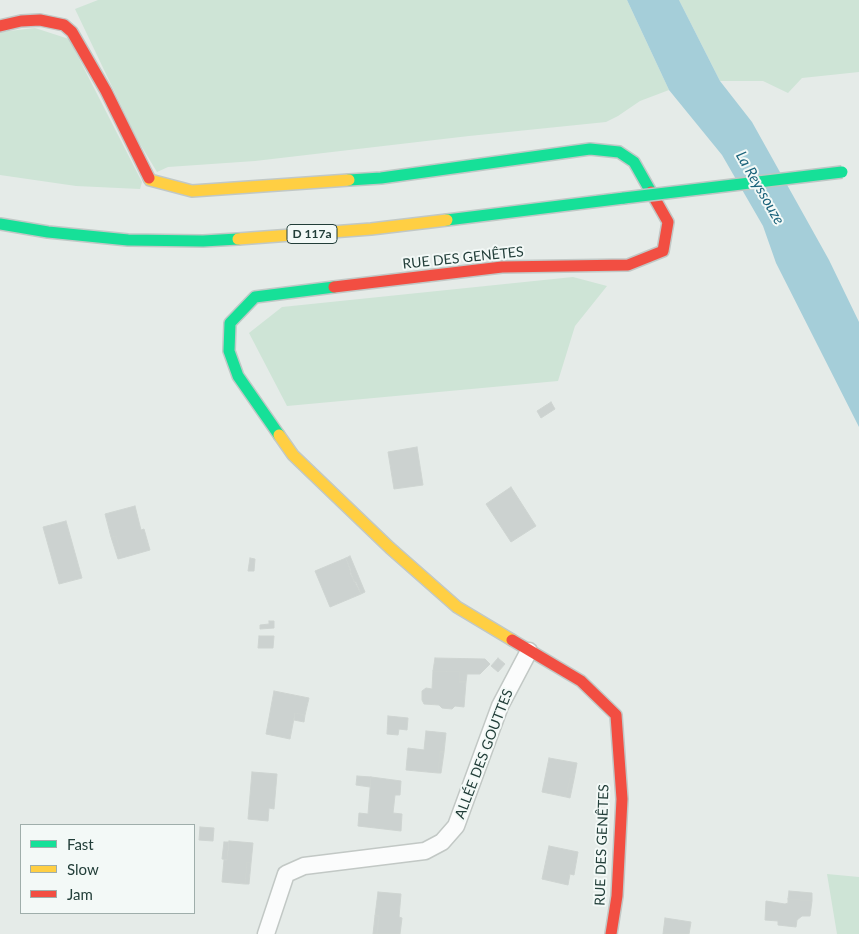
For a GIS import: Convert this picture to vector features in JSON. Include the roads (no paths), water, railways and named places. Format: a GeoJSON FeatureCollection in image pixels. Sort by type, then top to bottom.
{"type":"FeatureCollection","features":[{"type":"Feature","properties":{"kind":"street","name":"RUE DES GENÊTES"},"geometry":{"type":"LineString","coordinates":[[0,26],[21,21],[40,20],[64,25],[72,32],[106,91],[150,180],[192,191],[381,178],[590,149],[619,152],[634,162],[668,222],[663,252],[628,265],[502,267],[255,297],[230,323],[229,351],[238,376],[293,455],[390,548],[457,607],[581,681],[616,715],[622,799],[617,896],[611,934]]}},
{"type":"Feature","properties":{"kind":"street","name":"D 117a"},"geometry":{"type":"LineString","coordinates":[[0,224],[48,232],[128,240],[272,238],[371,228],[846,171]]}},
{"type":"Feature","properties":{"kind":"street","name":"ALLÉE DES GOUTTES"},"geometry":{"type":"LineString","coordinates":[[266,934],[286,874],[304,866],[425,851],[442,842],[456,826],[500,706],[529,651]]}},
{"type":"Feature","properties":{"kind":"water","name":"La Reyssouze"},"geometry":{"type":"Polygon","coordinates":[[[627,0],[679,0],[720,81],[752,122],[829,260],[859,322],[859,427],[776,263],[763,226],[722,155],[669,90],[627,0]]]}}]}
